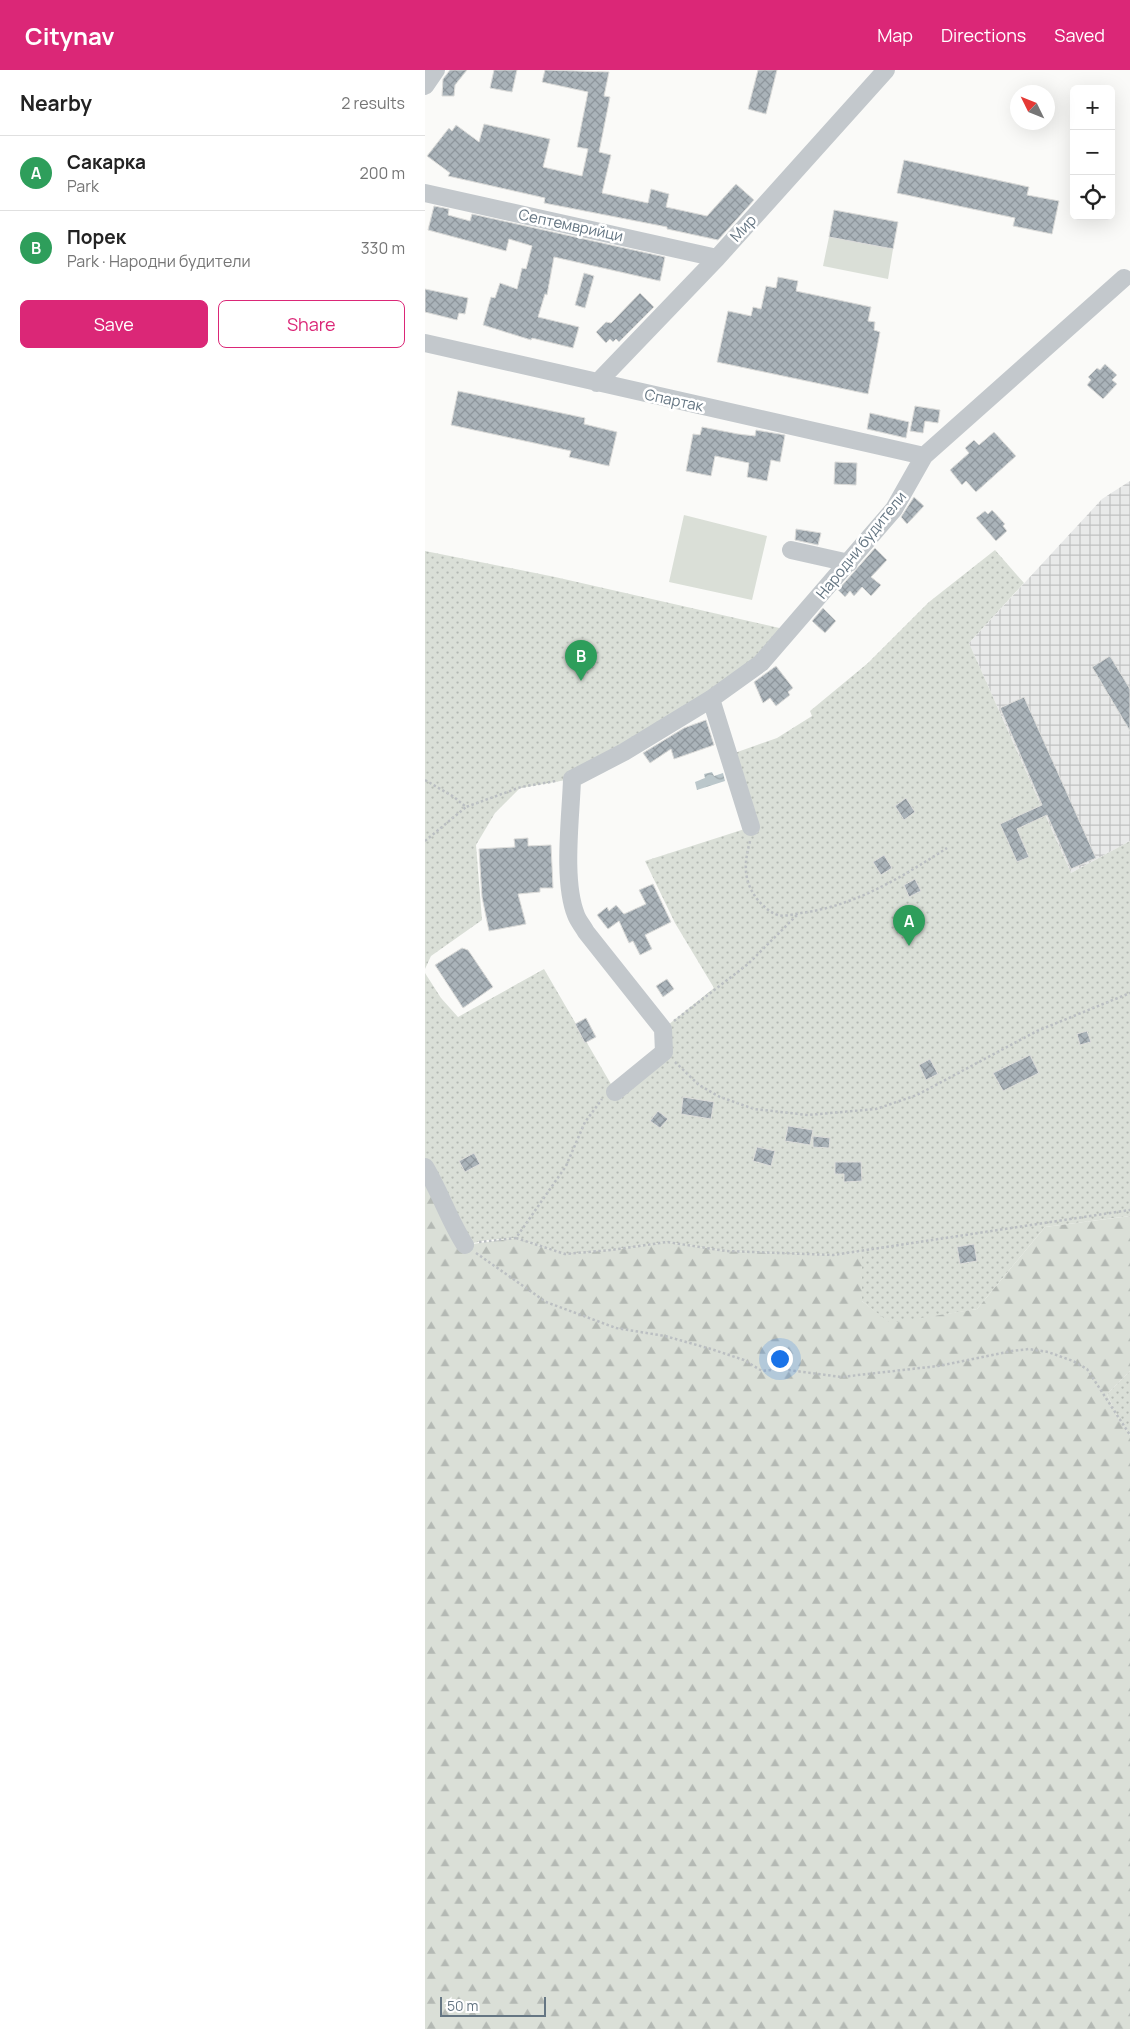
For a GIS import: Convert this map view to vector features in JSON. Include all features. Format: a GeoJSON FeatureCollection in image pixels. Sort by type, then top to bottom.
{"type":"FeatureCollection","features":[{"type":"Feature","properties":{"kind":"street"},"geometry":{"type":"LineString","coordinates":[[425,86],[437,70]]}},
{"type":"Feature","properties":{"kind":"street","name":"Мир"},"geometry":{"type":"LineString","coordinates":[[597,383],[717,258],[886,70]]}},
{"type":"Feature","properties":{"kind":"street","name":"Септемврийци"},"geometry":{"type":"LineString","coordinates":[[425,193],[717,258]]}},
{"type":"Feature","properties":{"kind":"street","name":"Народни будители"},"geometry":{"type":"LineString","coordinates":[[572,779],[624,752],[711,699],[761,663],[894,509],[924,456],[1124,278]]}},
{"type":"Feature","properties":{"kind":"street","name":"Спартак"},"geometry":{"type":"LineString","coordinates":[[425,343],[924,456]]}},
{"type":"Feature","properties":{"kind":"street"},"geometry":{"type":"LineString","coordinates":[[791,550],[849,563]]}},
{"type":"Feature","properties":{"kind":"street"},"geometry":{"type":"LineString","coordinates":[[711,699],[751,827]]}},
{"type":"Feature","properties":{"kind":"street"},"geometry":{"type":"LineString","coordinates":[[572,779],[569,865],[571,894],[576,915],[586,932],[663,1029],[664,1052],[615,1092]]}},
{"type":"Feature","properties":{"kind":"street"},"geometry":{"type":"LineString","coordinates":[[425,1167],[438,1189],[453,1226],[465,1245]]}},
{"type":"Feature","properties":{"kind":"path"},"geometry":{"type":"LineString","coordinates":[[425,841],[466,807],[521,787],[572,779]]}},
{"type":"Feature","properties":{"kind":"path"},"geometry":{"type":"LineString","coordinates":[[425,780],[466,807]]}},
{"type":"Feature","properties":{"kind":"path"},"geometry":{"type":"LineString","coordinates":[[751,827],[745,860],[748,887],[764,908],[780,915],[817,911],[859,898],[905,876],[947,848]]}},
{"type":"Feature","properties":{"kind":"path"},"geometry":{"type":"LineString","coordinates":[[663,1029],[748,964],[798,914]]}},
{"type":"Feature","properties":{"kind":"path"},"geometry":{"type":"LineString","coordinates":[[664,1052],[699,1085],[720,1097],[754,1109],[808,1114],[877,1109],[917,1095],[1037,1031],[1130,993]]}},
{"type":"Feature","properties":{"kind":"path"},"geometry":{"type":"LineString","coordinates":[[516,1238],[565,1166],[585,1122],[602,1098],[615,1092]]}},
{"type":"Feature","properties":{"kind":"path"},"geometry":{"type":"LineString","coordinates":[[465,1245],[487,1240],[516,1238],[565,1254],[667,1242],[726,1251],[833,1255],[1130,1210]]}},
{"type":"Feature","properties":{"kind":"path"},"geometry":{"type":"LineString","coordinates":[[465,1245],[547,1302],[616,1328],[665,1336],[711,1349],[744,1360],[762,1371],[781,1369],[841,1377],[938,1366],[1012,1351],[1048,1352],[1073,1361],[1087,1370],[1130,1435]]}},
{"type":"Feature","properties":{"kind":"shaded area"},"geometry":{"type":"Polygon","coordinates":[[[1130,481],[1130,841],[1071,873],[969,643],[1102,499],[1130,481]]]}},
{"type":"Feature","properties":{"kind":"green space"},"geometry":{"type":"Polygon","coordinates":[[[829,237],[893,249],[888,279],[823,266],[829,237]]]}},
{"type":"Feature","properties":{"kind":"green space"},"geometry":{"type":"Polygon","coordinates":[[[684,515],[767,536],[752,600],[669,582],[684,515]]]}},
{"type":"Feature","properties":{"kind":"green space"},"geometry":{"type":"Polygon","coordinates":[[[995,550],[1024,583],[969,643],[1071,873],[1130,841],[1130,1216],[1045,1227],[977,1309],[890,1324],[862,1301],[861,1252],[833,1255],[726,1251],[667,1242],[565,1254],[516,1238],[487,1240],[465,1245],[425,1167],[425,973],[441,998],[458,1017],[544,969],[615,1091],[664,1052],[663,1029],[714,988],[675,923],[645,861],[751,827],[729,755],[777,738],[812,716],[810,711],[868,663],[929,602],[995,550]]]}},
{"type":"Feature","properties":{"kind":"green space"},"geometry":{"type":"Polygon","coordinates":[[[425,551],[555,577],[788,630],[761,663],[572,779],[520,788],[495,813],[476,845],[482,920],[431,956],[425,969],[425,551]]]}},
{"type":"Feature","properties":{"kind":"green space"},"geometry":{"type":"Polygon","coordinates":[[[425,1167],[465,1245],[516,1238],[565,1254],[667,1242],[726,1251],[833,1255],[862,1252],[862,1301],[890,1323],[977,1309],[1045,1227],[1130,1216],[1130,1371],[1107,1394],[1119,1420],[1130,1435],[1130,2029],[425,2029],[425,1167]]]}},
{"type":"Feature","properties":{"kind":"green space"},"geometry":{"type":"Polygon","coordinates":[[[1130,1371],[1130,1435],[1119,1420],[1107,1394],[1130,1371]]]}},
{"type":"Feature","properties":{"kind":"water"},"geometry":{"type":"Polygon","coordinates":[[[712,772],[714,776],[723,773],[725,781],[697,790],[695,782],[705,778],[704,774],[712,772]]]}},
{"type":"Feature","properties":{"kind":"building"},"geometry":{"type":"Polygon","coordinates":[[[450,70],[467,70],[455,85],[454,96],[442,96],[443,79],[450,70]]]}},
{"type":"Feature","properties":{"kind":"building"},"geometry":{"type":"Polygon","coordinates":[[[494,70],[517,70],[512,92],[490,88],[494,70]]]}},
{"type":"Feature","properties":{"kind":"building"},"geometry":{"type":"Polygon","coordinates":[[[545,70],[609,72],[604,96],[610,97],[599,152],[611,155],[602,193],[648,203],[651,189],[669,194],[666,207],[707,216],[736,184],[754,200],[718,240],[667,229],[667,227],[544,203],[545,198],[448,176],[450,173],[427,156],[449,128],[452,131],[456,125],[479,142],[484,124],[550,139],[543,167],[582,176],[588,149],[577,147],[588,92],[542,82],[545,70]]]}},
{"type":"Feature","properties":{"kind":"building"},"geometry":{"type":"Polygon","coordinates":[[[758,70],[777,70],[766,114],[748,109],[758,70]]]}},
{"type":"Feature","properties":{"kind":"building"},"geometry":{"type":"Polygon","coordinates":[[[904,160],[1029,187],[1027,195],[1059,201],[1052,234],[1013,226],[1015,218],[897,193],[904,160]]]}},
{"type":"Feature","properties":{"kind":"building"},"geometry":{"type":"Polygon","coordinates":[[[434,206],[449,209],[448,215],[470,221],[472,214],[665,257],[660,281],[554,257],[547,295],[545,294],[538,317],[579,327],[573,348],[532,338],[531,340],[483,325],[491,297],[495,298],[500,283],[517,289],[522,268],[526,269],[532,246],[509,239],[506,251],[428,230],[434,206]]]}},
{"type":"Feature","properties":{"kind":"building"},"geometry":{"type":"Polygon","coordinates":[[[834,210],[898,222],[893,249],[829,237],[834,210]]]}},
{"type":"Feature","properties":{"kind":"building"},"geometry":{"type":"Polygon","coordinates":[[[584,273],[594,276],[585,308],[575,305],[584,273]]]}},
{"type":"Feature","properties":{"kind":"building"},"geometry":{"type":"Polygon","coordinates":[[[778,277],[798,281],[796,291],[871,307],[868,321],[875,322],[874,330],[880,332],[868,394],[717,362],[728,311],[751,316],[753,307],[761,309],[766,286],[776,288],[778,277]]]}},
{"type":"Feature","properties":{"kind":"building"},"geometry":{"type":"Polygon","coordinates":[[[425,289],[468,298],[465,314],[459,313],[457,320],[425,312],[425,289]]]}},
{"type":"Feature","properties":{"kind":"building"},"geometry":{"type":"Polygon","coordinates":[[[640,293],[654,307],[619,342],[616,339],[613,342],[610,339],[606,343],[596,332],[606,322],[611,323],[640,293]]]}},
{"type":"Feature","properties":{"kind":"building"},"geometry":{"type":"Polygon","coordinates":[[[1105,364],[1117,375],[1112,380],[1117,384],[1103,399],[1087,385],[1091,380],[1088,377],[1097,368],[1100,370],[1105,364]]]}},
{"type":"Feature","properties":{"kind":"building"},"geometry":{"type":"Polygon","coordinates":[[[458,391],[585,418],[584,424],[617,432],[609,466],[569,457],[571,451],[451,425],[458,391]]]}},
{"type":"Feature","properties":{"kind":"building"},"geometry":{"type":"Polygon","coordinates":[[[915,406],[940,410],[938,423],[925,421],[923,433],[910,431],[915,406]]]}},
{"type":"Feature","properties":{"kind":"building"},"geometry":{"type":"Polygon","coordinates":[[[870,413],[909,422],[906,438],[867,429],[870,413]]]}},
{"type":"Feature","properties":{"kind":"building"},"geometry":{"type":"Polygon","coordinates":[[[702,427],[755,436],[756,430],[785,435],[780,462],[771,460],[767,481],[747,477],[749,463],[715,456],[711,476],[686,471],[693,434],[700,435],[702,427]]]}},
{"type":"Feature","properties":{"kind":"building"},"geometry":{"type":"Polygon","coordinates":[[[994,432],[1016,456],[976,492],[966,481],[962,485],[950,470],[969,453],[965,448],[974,440],[979,445],[994,432]]]}},
{"type":"Feature","properties":{"kind":"building"},"geometry":{"type":"Polygon","coordinates":[[[835,462],[857,463],[856,485],[834,484],[835,462]]]}},
{"type":"Feature","properties":{"kind":"building"},"geometry":{"type":"Polygon","coordinates":[[[914,497],[924,506],[907,524],[901,517],[914,497]]]}},
{"type":"Feature","properties":{"kind":"building"},"geometry":{"type":"Polygon","coordinates":[[[992,510],[1005,524],[1003,526],[1007,531],[996,541],[976,518],[985,511],[988,514],[992,510]]]}},
{"type":"Feature","properties":{"kind":"building"},"geometry":{"type":"Polygon","coordinates":[[[796,529],[821,533],[818,545],[795,540],[796,529]]]}},
{"type":"Feature","properties":{"kind":"building"},"geometry":{"type":"Polygon","coordinates":[[[875,548],[887,560],[871,577],[881,585],[871,596],[862,587],[854,596],[850,591],[845,597],[838,590],[875,548]]]}},
{"type":"Feature","properties":{"kind":"building"},"geometry":{"type":"Polygon","coordinates":[[[823,608],[836,621],[825,633],[812,621],[823,608]]]}},
{"type":"Feature","properties":{"kind":"building"},"geometry":{"type":"Polygon","coordinates":[[[1110,656],[1130,689],[1130,731],[1092,667],[1110,656]]]}},
{"type":"Feature","properties":{"kind":"building"},"geometry":{"type":"Polygon","coordinates":[[[776,666],[793,688],[788,692],[790,695],[776,706],[770,698],[763,703],[754,682],[776,666]]]}},
{"type":"Feature","properties":{"kind":"building"},"geometry":{"type":"Polygon","coordinates":[[[1024,697],[1096,858],[1071,869],[1047,815],[1017,829],[1029,857],[1017,862],[1000,824],[1042,805],[1000,708],[1024,697]]]}},
{"type":"Feature","properties":{"kind":"building"},"geometry":{"type":"Polygon","coordinates":[[[706,720],[714,745],[674,759],[671,749],[650,763],[643,753],[684,728],[706,720]]]}},
{"type":"Feature","properties":{"kind":"building"},"geometry":{"type":"Polygon","coordinates":[[[906,798],[915,812],[904,820],[895,806],[906,798]]]}},
{"type":"Feature","properties":{"kind":"building"},"geometry":{"type":"Polygon","coordinates":[[[528,838],[528,846],[551,845],[553,888],[540,888],[540,892],[518,894],[526,924],[489,931],[482,897],[479,849],[515,847],[514,839],[528,838]]]}},
{"type":"Feature","properties":{"kind":"building"},"geometry":{"type":"Polygon","coordinates":[[[884,855],[892,868],[881,875],[873,862],[884,855]]]}},
{"type":"Feature","properties":{"kind":"building"},"geometry":{"type":"Polygon","coordinates":[[[915,879],[921,891],[909,897],[904,885],[915,879]]]}},
{"type":"Feature","properties":{"kind":"building"},"geometry":{"type":"Polygon","coordinates":[[[653,884],[671,922],[645,935],[652,949],[640,955],[633,941],[629,943],[619,921],[608,929],[597,915],[607,907],[609,911],[616,905],[624,914],[646,904],[639,890],[653,884]]]}},
{"type":"Feature","properties":{"kind":"building"},"geometry":{"type":"Polygon","coordinates":[[[462,948],[468,950],[493,987],[463,1008],[435,965],[462,948]]]}},
{"type":"Feature","properties":{"kind":"building"},"geometry":{"type":"Polygon","coordinates":[[[667,979],[674,989],[663,997],[656,986],[667,979]]]}},
{"type":"Feature","properties":{"kind":"building"},"geometry":{"type":"Polygon","coordinates":[[[586,1018],[596,1037],[585,1043],[575,1024],[586,1018]]]}},
{"type":"Feature","properties":{"kind":"building"},"geometry":{"type":"Polygon","coordinates":[[[1087,1031],[1091,1042],[1080,1045],[1077,1034],[1087,1031]]]}},
{"type":"Feature","properties":{"kind":"building"},"geometry":{"type":"Polygon","coordinates":[[[1030,1055],[1039,1073],[1003,1091],[993,1073],[1030,1055]]]}},
{"type":"Feature","properties":{"kind":"building"},"geometry":{"type":"Polygon","coordinates":[[[930,1059],[938,1074],[926,1080],[919,1065],[930,1059]]]}},
{"type":"Feature","properties":{"kind":"building"},"geometry":{"type":"Polygon","coordinates":[[[683,1097],[714,1102],[711,1119],[681,1114],[683,1097]]]}},
{"type":"Feature","properties":{"kind":"building"},"geometry":{"type":"Polygon","coordinates":[[[658,1111],[668,1119],[660,1128],[650,1121],[658,1111]]]}},
{"type":"Feature","properties":{"kind":"building"},"geometry":{"type":"Polygon","coordinates":[[[788,1126],[813,1130],[810,1145],[785,1141],[788,1126]]]}},
{"type":"Feature","properties":{"kind":"building"},"geometry":{"type":"Polygon","coordinates":[[[813,1136],[830,1138],[829,1148],[813,1147],[813,1136]]]}},
{"type":"Feature","properties":{"kind":"building"},"geometry":{"type":"Polygon","coordinates":[[[757,1147],[775,1151],[771,1166],[753,1161],[757,1147]]]}},
{"type":"Feature","properties":{"kind":"building"},"geometry":{"type":"Polygon","coordinates":[[[474,1153],[480,1164],[465,1172],[459,1161],[474,1153]]]}},
{"type":"Feature","properties":{"kind":"building"},"geometry":{"type":"Polygon","coordinates":[[[835,1162],[861,1162],[862,1181],[844,1182],[844,1174],[835,1174],[835,1162]]]}},
{"type":"Feature","properties":{"kind":"building"},"geometry":{"type":"Polygon","coordinates":[[[974,1244],[977,1261],[960,1264],[957,1247],[974,1244]]]}},
{"type":"Feature","properties":{"kind":"place","name":"Порек"},"geometry":{"type":"Point","coordinates":[581,681]}},
{"type":"Feature","properties":{"kind":"place","name":"Сакарка"},"geometry":{"type":"Point","coordinates":[909,946]}}]}
